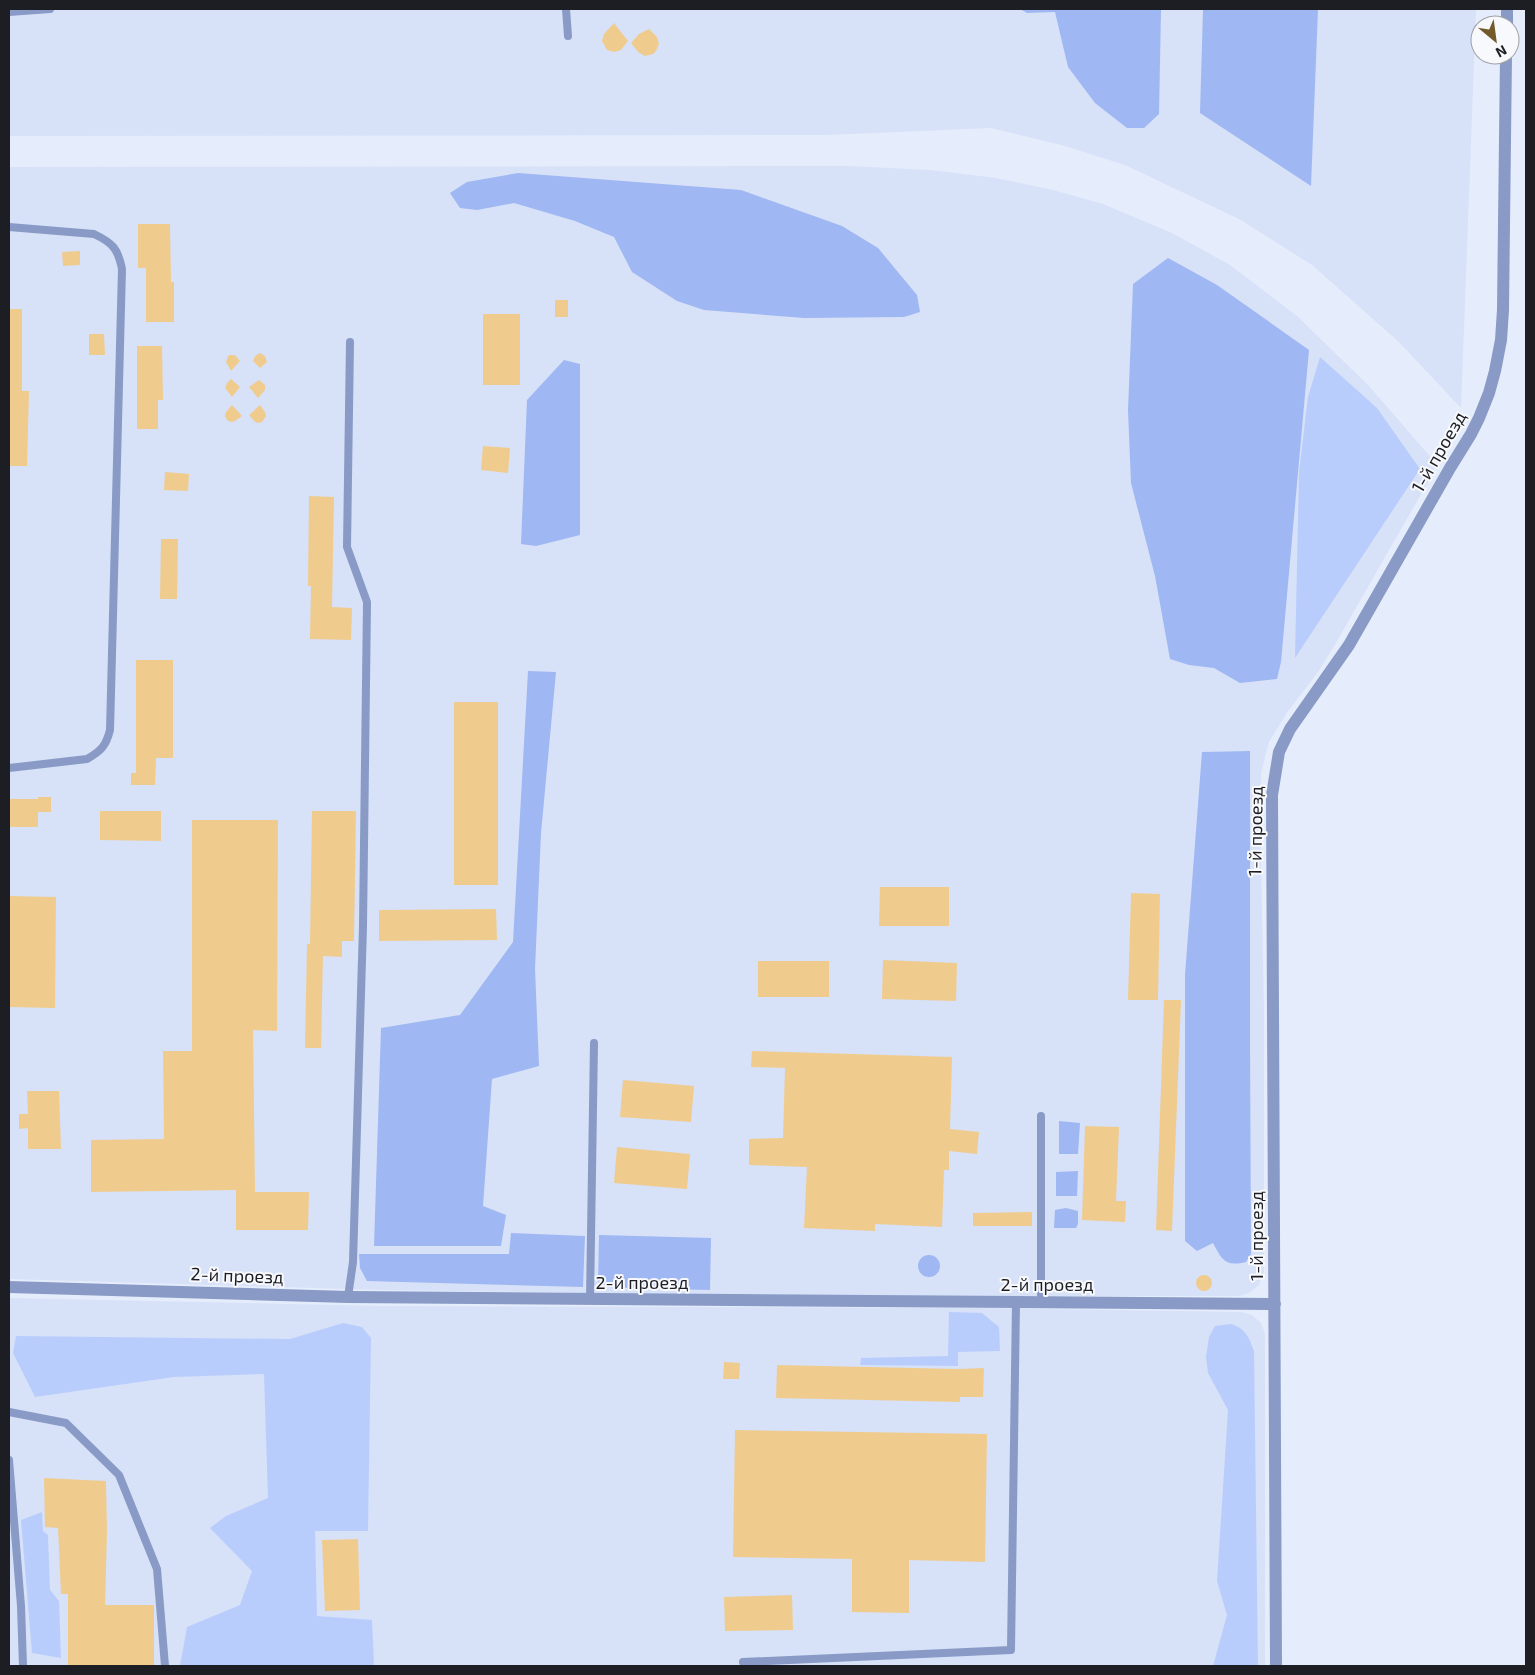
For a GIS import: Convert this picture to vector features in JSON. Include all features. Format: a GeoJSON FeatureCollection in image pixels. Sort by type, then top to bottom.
{"type":"FeatureCollection","features":[{"type":"Feature","properties":{"kind":"street","name":"1-й проезд"},"geometry":{"type":"LineString","coordinates":[[1276,1666],[1272,795],[1277,759],[1290,728],[1349,644],[1471,434],[1489,393],[1501,340],[1503,310],[1506,65]]}},
{"type":"Feature","properties":{"kind":"street","name":"2-й проезд"},"geometry":{"type":"LineString","coordinates":[[9,1287],[348,1297],[1275,1304]]}},
{"type":"Feature","properties":{"kind":"lane"},"geometry":{"type":"LineString","coordinates":[[9,12],[50,9]]}},
{"type":"Feature","properties":{"kind":"lane"},"geometry":{"type":"LineString","coordinates":[[566,9],[568,36]]}},
{"type":"Feature","properties":{"kind":"lane"},"geometry":{"type":"LineString","coordinates":[[9,227],[94,234],[114,246],[119,255],[122,269],[110,730],[107,742],[97,753],[87,759],[9,768]]}},
{"type":"Feature","properties":{"kind":"lane"},"geometry":{"type":"LineString","coordinates":[[348,1297],[353,1262],[364,926],[367,602],[347,547],[350,342]]}},
{"type":"Feature","properties":{"kind":"lane"},"geometry":{"type":"LineString","coordinates":[[590,1300],[594,1043]]}},
{"type":"Feature","properties":{"kind":"lane"},"geometry":{"type":"LineString","coordinates":[[1040,1303],[1042,1116]]}},
{"type":"Feature","properties":{"kind":"lane"},"geometry":{"type":"LineString","coordinates":[[743,1662],[1010,1650],[1016,1303]]}},
{"type":"Feature","properties":{"kind":"lane"},"geometry":{"type":"LineString","coordinates":[[9,1412],[66,1423],[119,1475],[157,1569],[165,1666]]}},
{"type":"Feature","properties":{"kind":"lane"},"geometry":{"type":"LineString","coordinates":[[9,1460],[21,1606],[23,1666]]}},
{"type":"Feature","properties":{"kind":"shaded area"},"geometry":{"type":"Polygon","coordinates":[[[9,9],[1476,9],[1476,15],[1470,15],[1470,65],[1474,65],[1461,408],[1399,342],[1312,265],[1239,219],[1125,165],[1065,146],[991,128],[826,135],[9,136],[9,9]]]}},
{"type":"Feature","properties":{"kind":"shaded area"},"geometry":{"type":"Polygon","coordinates":[[[1020,9],[1161,9],[1159,114],[1144,128],[1127,128],[1095,103],[1068,67],[1055,12],[1027,13],[1020,9]]]}},
{"type":"Feature","properties":{"kind":"shaded area"},"geometry":{"type":"Polygon","coordinates":[[[1203,9],[1318,9],[1311,186],[1200,113],[1203,9]]]}},
{"type":"Feature","properties":{"kind":"shaded area"},"geometry":{"type":"Polygon","coordinates":[[[848,166],[930,170],[996,178],[1053,190],[1103,204],[1172,233],[1230,265],[1297,316],[1369,386],[1433,460],[1435,467],[1428,482],[1337,641],[1318,672],[1288,711],[1269,742],[1261,773],[1260,813],[1264,1011],[1264,1272],[1259,1285],[1249,1293],[1240,1296],[795,1296],[383,1290],[9,1279],[9,167],[848,166]]]}},
{"type":"Feature","properties":{"kind":"shaded area"},"geometry":{"type":"Polygon","coordinates":[[[518,173],[741,190],[842,226],[878,248],[917,295],[920,312],[904,317],[804,318],[704,310],[677,301],[632,272],[614,237],[575,221],[514,203],[477,210],[460,208],[450,193],[467,182],[518,173]]]}},
{"type":"Feature","properties":{"kind":"shaded area"},"geometry":{"type":"Polygon","coordinates":[[[1168,258],[1217,285],[1309,350],[1281,662],[1277,679],[1240,683],[1214,668],[1189,665],[1170,659],[1155,576],[1131,483],[1128,410],[1133,284],[1168,258]]]}},
{"type":"Feature","properties":{"kind":"shaded area"},"geometry":{"type":"Polygon","coordinates":[[[1320,357],[1377,408],[1420,469],[1295,658],[1299,472],[1308,397],[1320,357]]]}},
{"type":"Feature","properties":{"kind":"shaded area"},"geometry":{"type":"Polygon","coordinates":[[[564,360],[580,364],[580,535],[536,546],[521,544],[527,400],[564,360]]]}},
{"type":"Feature","properties":{"kind":"shaded area"},"geometry":{"type":"Polygon","coordinates":[[[528,671],[556,672],[541,833],[535,969],[539,1066],[492,1079],[483,1206],[506,1215],[501,1246],[374,1246],[381,1028],[460,1015],[513,942],[528,671]]]}},
{"type":"Feature","properties":{"kind":"shaded area"},"geometry":{"type":"Polygon","coordinates":[[[1250,751],[1251,1254],[1246,1262],[1233,1264],[1222,1258],[1213,1243],[1197,1251],[1185,1241],[1185,975],[1202,752],[1250,751]]]}},
{"type":"Feature","properties":{"kind":"shaded area"},"geometry":{"type":"Polygon","coordinates":[[[1059,1121],[1080,1123],[1078,1154],[1059,1154],[1059,1121]]]}},
{"type":"Feature","properties":{"kind":"shaded area"},"geometry":{"type":"Polygon","coordinates":[[[1078,1171],[1077,1196],[1056,1196],[1056,1172],[1078,1171]]]}},
{"type":"Feature","properties":{"kind":"shaded area"},"geometry":{"type":"Polygon","coordinates":[[[1066,1208],[1078,1211],[1078,1224],[1076,1228],[1054,1228],[1055,1210],[1066,1208]]]}},
{"type":"Feature","properties":{"kind":"shaded area"},"geometry":{"type":"Polygon","coordinates":[[[511,1233],[585,1236],[583,1287],[367,1281],[360,1268],[359,1254],[509,1254],[511,1233]]]}},
{"type":"Feature","properties":{"kind":"shaded area"},"geometry":{"type":"Polygon","coordinates":[[[599,1235],[711,1238],[710,1290],[598,1287],[599,1235]]]}},
{"type":"Feature","properties":{"kind":"shaded area"},"geometry":{"type":"Polygon","coordinates":[[[929,1255],[937,1258],[940,1266],[937,1274],[929,1277],[921,1274],[918,1266],[921,1258],[929,1255]]]}},
{"type":"Feature","properties":{"kind":"shaded area"},"geometry":{"type":"Polygon","coordinates":[[[9,1298],[381,1306],[983,1308],[1241,1312],[1252,1315],[1261,1323],[1265,1334],[1265,1666],[9,1666],[9,1298]]]}},
{"type":"Feature","properties":{"kind":"shaded area"},"geometry":{"type":"Polygon","coordinates":[[[949,1312],[982,1313],[999,1327],[1000,1351],[958,1352],[958,1366],[860,1365],[861,1358],[948,1356],[949,1312]]]}},
{"type":"Feature","properties":{"kind":"shaded area"},"geometry":{"type":"Polygon","coordinates":[[[343,1323],[362,1327],[371,1338],[368,1531],[315,1531],[317,1616],[372,1620],[374,1666],[180,1666],[187,1627],[240,1605],[252,1571],[210,1528],[226,1516],[268,1498],[264,1374],[174,1377],[35,1397],[13,1353],[16,1336],[290,1339],[343,1323]]]}},
{"type":"Feature","properties":{"kind":"shaded area"},"geometry":{"type":"Polygon","coordinates":[[[1231,1324],[1240,1328],[1246,1334],[1254,1351],[1258,1666],[1213,1666],[1227,1615],[1217,1581],[1228,1410],[1208,1373],[1206,1357],[1209,1337],[1215,1326],[1231,1324]]]}},
{"type":"Feature","properties":{"kind":"shaded area"},"geometry":{"type":"Polygon","coordinates":[[[42,1512],[43,1531],[48,1535],[50,1590],[59,1601],[61,1658],[32,1653],[21,1520],[42,1512]]]}},
{"type":"Feature","properties":{"kind":"building"},"geometry":{"type":"Polygon","coordinates":[[[614,23],[628,41],[621,50],[614,52],[607,50],[602,41],[604,34],[614,23]]]}},
{"type":"Feature","properties":{"kind":"building"},"geometry":{"type":"Polygon","coordinates":[[[649,29],[657,37],[659,44],[653,54],[645,56],[638,52],[631,43],[639,34],[649,29]]]}},
{"type":"Feature","properties":{"kind":"building"},"geometry":{"type":"Polygon","coordinates":[[[138,224],[170,224],[171,282],[174,282],[174,322],[146,322],[146,268],[138,268],[138,224]]]}},
{"type":"Feature","properties":{"kind":"building"},"geometry":{"type":"Polygon","coordinates":[[[80,251],[80,265],[63,266],[62,252],[80,251]]]}},
{"type":"Feature","properties":{"kind":"building"},"geometry":{"type":"Polygon","coordinates":[[[555,300],[568,300],[568,317],[555,317],[555,300]]]}},
{"type":"Feature","properties":{"kind":"building"},"geometry":{"type":"Polygon","coordinates":[[[9,309],[22,309],[22,391],[29,391],[27,466],[9,466],[9,309]]]}},
{"type":"Feature","properties":{"kind":"building"},"geometry":{"type":"Polygon","coordinates":[[[483,314],[520,314],[520,385],[483,385],[483,314]]]}},
{"type":"Feature","properties":{"kind":"building"},"geometry":{"type":"Polygon","coordinates":[[[89,334],[104,334],[105,355],[89,355],[89,334]]]}},
{"type":"Feature","properties":{"kind":"building"},"geometry":{"type":"Polygon","coordinates":[[[137,346],[162,346],[163,400],[158,400],[158,429],[137,429],[137,346]]]}},
{"type":"Feature","properties":{"kind":"building"},"geometry":{"type":"Polygon","coordinates":[[[260,353],[265,356],[267,362],[260,368],[253,361],[255,356],[260,353]]]}},
{"type":"Feature","properties":{"kind":"building"},"geometry":{"type":"Polygon","coordinates":[[[230,355],[235,355],[240,361],[231,371],[226,362],[230,355]]]}},
{"type":"Feature","properties":{"kind":"building"},"geometry":{"type":"Polygon","coordinates":[[[231,379],[240,387],[232,397],[225,388],[231,379]]]}},
{"type":"Feature","properties":{"kind":"building"},"geometry":{"type":"Polygon","coordinates":[[[259,380],[265,385],[265,390],[258,398],[249,387],[259,380]]]}},
{"type":"Feature","properties":{"kind":"building"},"geometry":{"type":"Polygon","coordinates":[[[232,405],[242,416],[231,422],[225,416],[232,405]]]}},
{"type":"Feature","properties":{"kind":"building"},"geometry":{"type":"Polygon","coordinates":[[[260,405],[266,416],[262,422],[258,423],[249,415],[260,405]]]}},
{"type":"Feature","properties":{"kind":"building"},"geometry":{"type":"Polygon","coordinates":[[[483,446],[510,448],[508,473],[481,470],[483,446]]]}},
{"type":"Feature","properties":{"kind":"building"},"geometry":{"type":"Polygon","coordinates":[[[165,472],[189,474],[188,491],[164,490],[165,472]]]}},
{"type":"Feature","properties":{"kind":"building"},"geometry":{"type":"Polygon","coordinates":[[[309,496],[334,497],[332,607],[352,608],[351,640],[310,639],[311,586],[308,586],[309,496]]]}},
{"type":"Feature","properties":{"kind":"building"},"geometry":{"type":"Polygon","coordinates":[[[161,539],[178,539],[177,599],[160,599],[161,539]]]}},
{"type":"Feature","properties":{"kind":"building"},"geometry":{"type":"Polygon","coordinates":[[[136,660],[173,660],[173,758],[156,758],[155,785],[131,785],[131,773],[136,773],[136,660]]]}},
{"type":"Feature","properties":{"kind":"building"},"geometry":{"type":"Polygon","coordinates":[[[454,702],[498,702],[498,885],[454,885],[454,702]]]}},
{"type":"Feature","properties":{"kind":"building"},"geometry":{"type":"Polygon","coordinates":[[[38,797],[51,797],[51,812],[38,812],[38,827],[9,827],[9,799],[38,799],[38,797]]]}},
{"type":"Feature","properties":{"kind":"building"},"geometry":{"type":"Polygon","coordinates":[[[100,811],[161,811],[161,841],[100,840],[100,811]]]}},
{"type":"Feature","properties":{"kind":"building"},"geometry":{"type":"Polygon","coordinates":[[[312,811],[356,811],[354,941],[342,941],[342,957],[323,956],[321,1048],[305,1048],[307,944],[310,944],[312,811]]]}},
{"type":"Feature","properties":{"kind":"building"},"geometry":{"type":"Polygon","coordinates":[[[192,820],[278,820],[277,1031],[253,1030],[255,1192],[309,1192],[308,1230],[236,1230],[236,1190],[91,1192],[91,1140],[164,1139],[163,1051],[192,1051],[192,820]]]}},
{"type":"Feature","properties":{"kind":"building"},"geometry":{"type":"Polygon","coordinates":[[[880,887],[949,887],[949,926],[879,926],[880,887]]]}},
{"type":"Feature","properties":{"kind":"building"},"geometry":{"type":"Polygon","coordinates":[[[1131,893],[1160,894],[1158,1000],[1128,1000],[1131,893]]]}},
{"type":"Feature","properties":{"kind":"building"},"geometry":{"type":"Polygon","coordinates":[[[9,896],[56,897],[55,1008],[9,1007],[9,896]]]}},
{"type":"Feature","properties":{"kind":"building"},"geometry":{"type":"Polygon","coordinates":[[[496,909],[497,940],[379,941],[379,910],[496,909]]]}},
{"type":"Feature","properties":{"kind":"building"},"geometry":{"type":"Polygon","coordinates":[[[883,960],[957,963],[956,1001],[882,999],[883,960]]]}},
{"type":"Feature","properties":{"kind":"building"},"geometry":{"type":"Polygon","coordinates":[[[758,961],[829,961],[829,997],[758,997],[758,961]]]}},
{"type":"Feature","properties":{"kind":"building"},"geometry":{"type":"Polygon","coordinates":[[[1164,1000],[1181,1000],[1172,1231],[1156,1230],[1164,1000]]]}},
{"type":"Feature","properties":{"kind":"building"},"geometry":{"type":"Polygon","coordinates":[[[752,1051],[952,1057],[950,1129],[979,1132],[977,1154],[949,1151],[949,1170],[944,1170],[942,1227],[875,1224],[875,1231],[804,1228],[807,1167],[749,1165],[749,1139],[783,1138],[785,1068],[751,1067],[752,1051]]]}},
{"type":"Feature","properties":{"kind":"building"},"geometry":{"type":"Polygon","coordinates":[[[623,1080],[694,1086],[691,1122],[620,1117],[623,1080]]]}},
{"type":"Feature","properties":{"kind":"building"},"geometry":{"type":"Polygon","coordinates":[[[27,1091],[59,1091],[61,1149],[28,1149],[28,1128],[19,1129],[19,1114],[28,1114],[27,1091]]]}},
{"type":"Feature","properties":{"kind":"building"},"geometry":{"type":"Polygon","coordinates":[[[1085,1126],[1119,1127],[1116,1201],[1126,1201],[1125,1222],[1082,1220],[1085,1126]]]}},
{"type":"Feature","properties":{"kind":"building"},"geometry":{"type":"Polygon","coordinates":[[[617,1147],[690,1154],[687,1189],[614,1183],[617,1147]]]}},
{"type":"Feature","properties":{"kind":"building"},"geometry":{"type":"Polygon","coordinates":[[[1032,1212],[1032,1226],[973,1226],[973,1213],[1032,1212]]]}},
{"type":"Feature","properties":{"kind":"building"},"geometry":{"type":"Polygon","coordinates":[[[1201,1275],[1207,1275],[1212,1280],[1210,1289],[1201,1291],[1196,1286],[1196,1280],[1201,1275]]]}},
{"type":"Feature","properties":{"kind":"building"},"geometry":{"type":"Polygon","coordinates":[[[724,1362],[740,1363],[739,1379],[723,1379],[724,1362]]]}},
{"type":"Feature","properties":{"kind":"building"},"geometry":{"type":"Polygon","coordinates":[[[777,1365],[984,1368],[983,1397],[960,1397],[960,1402],[776,1398],[777,1365]]]}},
{"type":"Feature","properties":{"kind":"building"},"geometry":{"type":"Polygon","coordinates":[[[735,1430],[987,1434],[985,1562],[909,1560],[909,1613],[852,1612],[852,1559],[733,1557],[735,1430]]]}},
{"type":"Feature","properties":{"kind":"building"},"geometry":{"type":"Polygon","coordinates":[[[44,1478],[106,1481],[105,1605],[154,1605],[154,1666],[68,1666],[68,1594],[61,1594],[58,1528],[45,1527],[44,1478]]]}},
{"type":"Feature","properties":{"kind":"building"},"geometry":{"type":"Polygon","coordinates":[[[358,1539],[360,1610],[325,1611],[322,1540],[358,1539]]]}},
{"type":"Feature","properties":{"kind":"building"},"geometry":{"type":"Polygon","coordinates":[[[792,1595],[793,1630],[725,1631],[724,1597],[792,1595]]]}}]}
